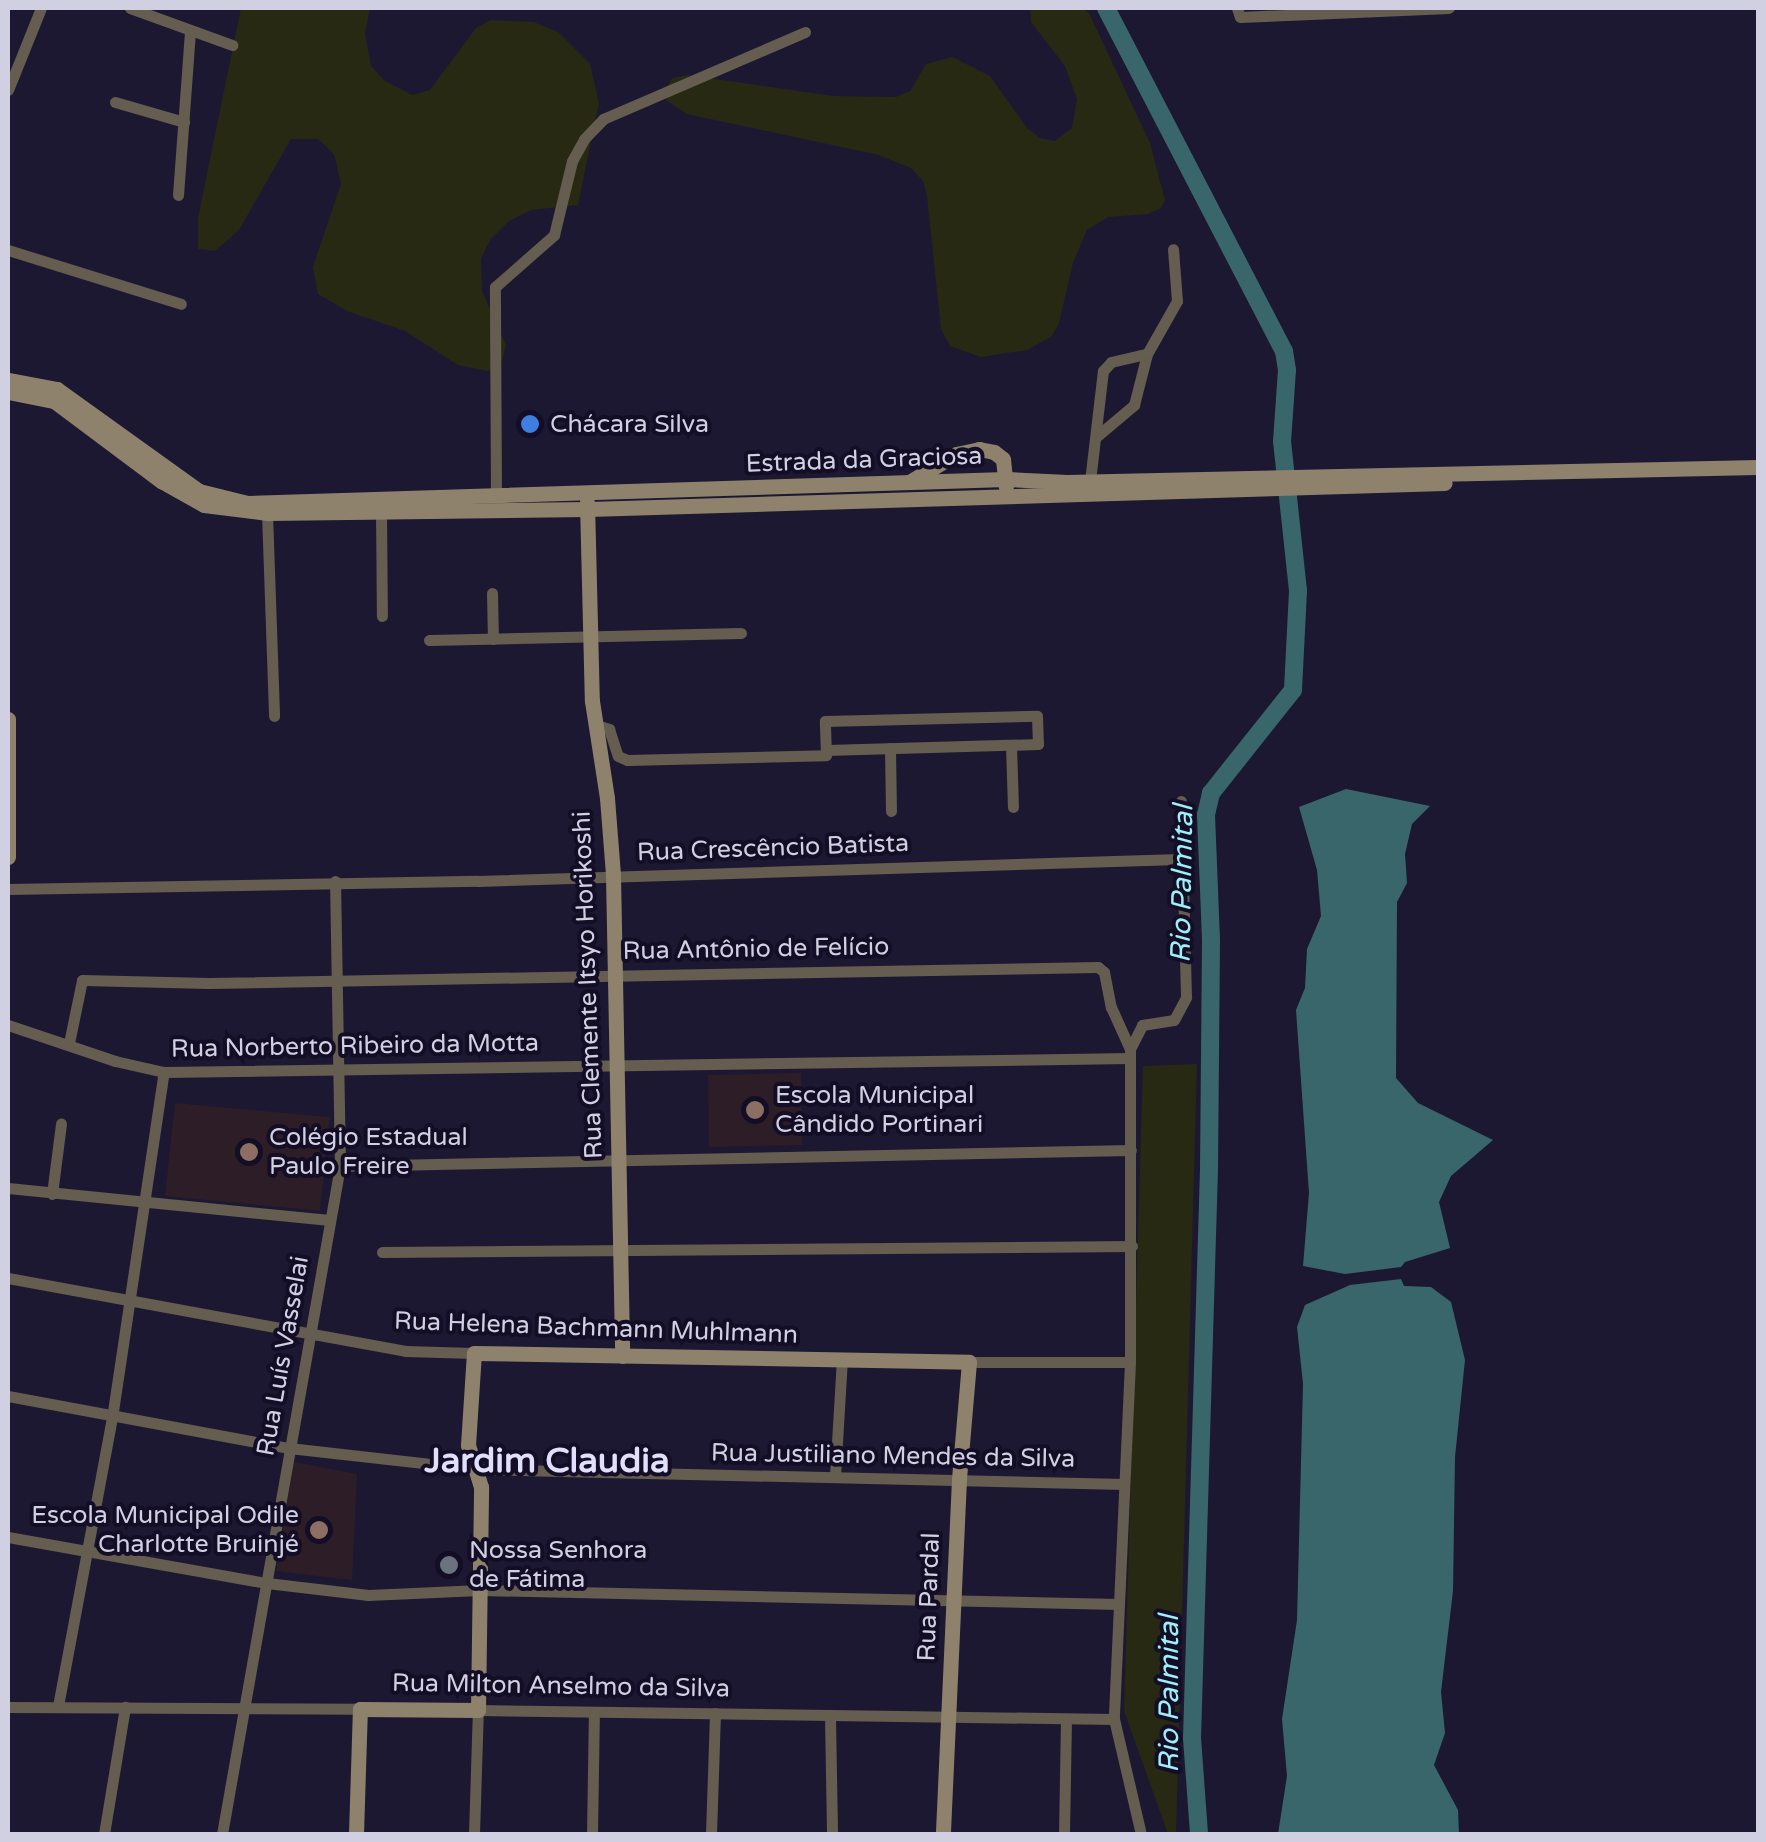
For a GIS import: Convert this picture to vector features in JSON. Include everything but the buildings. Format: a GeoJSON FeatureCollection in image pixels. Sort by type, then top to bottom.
{"type":"FeatureCollection","features":[{"type":"Feature","properties":{"kind":"main road","name":"Estrada da Graciosa"},"geometry":{"type":"LineString","coordinates":[[8,380],[36,382],[79,401],[181,480],[222,499],[248,503],[496,496],[587,502],[1005,496],[1270,482],[1758,467]]}},
{"type":"Feature","properties":{"kind":"main road","name":"Estrada da Graciosa"},"geometry":{"type":"LineString","coordinates":[[8,392],[35,396],[64,407],[161,481],[204,505],[268,513],[587,502],[1006,478],[1270,482]]}},
{"type":"Feature","properties":{"kind":"main road"},"geometry":{"type":"LineString","coordinates":[[908,483],[956,454],[980,449],[994,452],[1003,460],[1005,496]]}},
{"type":"Feature","properties":{"kind":"main road","name":"Estrada da Graciosa"},"geometry":{"type":"LineString","coordinates":[[1310,481],[1758,476]]}},
{"type":"Feature","properties":{"kind":"main road","name":"Rua Clemente Itsyo Horikoshi"},"geometry":{"type":"LineString","coordinates":[[587,502],[596,724],[613,876],[622,1356]]}},
{"type":"Feature","properties":{"kind":"main road"},"geometry":{"type":"LineString","coordinates":[[8,719],[8,857]]}},
{"type":"Feature","properties":{"kind":"main road"},"geometry":{"type":"LineString","coordinates":[[474,1354],[468,1445],[481,1487],[478,1710]]}},
{"type":"Feature","properties":{"kind":"main road","name":"Rua Helena Bachmann Muhlmann"},"geometry":{"type":"LineString","coordinates":[[474,1354],[969,1362]]}},
{"type":"Feature","properties":{"kind":"main road","name":"Rua Pardal"},"geometry":{"type":"LineString","coordinates":[[942,1834],[952,1600],[969,1362]]}},
{"type":"Feature","properties":{"kind":"main road"},"geometry":{"type":"LineString","coordinates":[[356,1834],[360,1709]]}},
{"type":"Feature","properties":{"kind":"main road","name":"Rua Milton Anselmo da Silva"},"geometry":{"type":"LineString","coordinates":[[360,1709],[478,1710]]}},
{"type":"Feature","properties":{"kind":"street"},"geometry":{"type":"LineString","coordinates":[[8,90],[41,8]]}},
{"type":"Feature","properties":{"kind":"street"},"geometry":{"type":"LineString","coordinates":[[130,8],[161,12],[190,32],[232,45]]}},
{"type":"Feature","properties":{"kind":"street"},"geometry":{"type":"LineString","coordinates":[[1238,12],[1449,8]]}},
{"type":"Feature","properties":{"kind":"street"},"geometry":{"type":"LineString","coordinates":[[178,195],[190,32]]}},
{"type":"Feature","properties":{"kind":"street"},"geometry":{"type":"LineString","coordinates":[[496,496],[495,288],[554,235],[572,161],[584,139],[604,119],[805,32]]}},
{"type":"Feature","properties":{"kind":"street"},"geometry":{"type":"LineString","coordinates":[[116,102],[184,122]]}},
{"type":"Feature","properties":{"kind":"street"},"geometry":{"type":"LineString","coordinates":[[1096,437],[1134,405],[1147,354],[1177,301],[1172,249]]}},
{"type":"Feature","properties":{"kind":"street"},"geometry":{"type":"LineString","coordinates":[[8,250],[180,304]]}},
{"type":"Feature","properties":{"kind":"street"},"geometry":{"type":"LineString","coordinates":[[1090,481],[1102,371],[1111,362],[1147,354]]}},
{"type":"Feature","properties":{"kind":"street"},"geometry":{"type":"LineString","coordinates":[[381,511],[382,616]]}},
{"type":"Feature","properties":{"kind":"street"},"geometry":{"type":"LineString","coordinates":[[268,513],[274,716]]}},
{"type":"Feature","properties":{"kind":"street"},"geometry":{"type":"LineString","coordinates":[[492,593],[493,639]]}},
{"type":"Feature","properties":{"kind":"street"},"geometry":{"type":"LineString","coordinates":[[429,640],[741,633]]}},
{"type":"Feature","properties":{"kind":"street"},"geometry":{"type":"LineString","coordinates":[[596,724],[612,732],[618,756],[626,760],[826,755],[826,750],[826,721],[1037,716],[1038,744],[826,750]]}},
{"type":"Feature","properties":{"kind":"street"},"geometry":{"type":"LineString","coordinates":[[1011,744],[1013,808]]}},
{"type":"Feature","properties":{"kind":"street"},"geometry":{"type":"LineString","coordinates":[[890,748],[891,811]]}},
{"type":"Feature","properties":{"kind":"street"},"geometry":{"type":"LineString","coordinates":[[1141,1834],[1114,1719],[1130,1362],[1130,1054],[1142,1025],[1174,1020],[1184,1006],[1187,946],[1180,859],[1181,800]]}},
{"type":"Feature","properties":{"kind":"street","name":"Rua Crescêncio Batista"},"geometry":{"type":"LineString","coordinates":[[8,889],[1180,859]]}},
{"type":"Feature","properties":{"kind":"street","name":"Rua Luís Vasselai"},"geometry":{"type":"LineString","coordinates":[[222,1834],[340,1166],[340,980],[335,881]]}},
{"type":"Feature","properties":{"kind":"street","name":"Rua Antônio de Felício"},"geometry":{"type":"LineString","coordinates":[[69,1043],[82,980],[209,983],[1092,964],[1104,972],[1130,1054]]}},
{"type":"Feature","properties":{"kind":"street","name":"Rua Norberto Ribeiro da Motta"},"geometry":{"type":"LineString","coordinates":[[8,1025],[116,1061],[164,1072],[1130,1054]]}},
{"type":"Feature","properties":{"kind":"street"},"geometry":{"type":"LineString","coordinates":[[58,1706],[112,1418],[164,1072]]}},
{"type":"Feature","properties":{"kind":"street"},"geometry":{"type":"LineString","coordinates":[[52,1194],[61,1124]]}},
{"type":"Feature","properties":{"kind":"street"},"geometry":{"type":"LineString","coordinates":[[340,1166],[1132,1150]]}},
{"type":"Feature","properties":{"kind":"street"},"geometry":{"type":"LineString","coordinates":[[8,1188],[146,1205],[329,1220]]}},
{"type":"Feature","properties":{"kind":"street"},"geometry":{"type":"LineString","coordinates":[[382,1252],[1132,1246]]}},
{"type":"Feature","properties":{"kind":"street","name":"Rua Helena Bachmann Muhlmann"},"geometry":{"type":"LineString","coordinates":[[8,1278],[405,1351],[474,1354]]}},
{"type":"Feature","properties":{"kind":"street"},"geometry":{"type":"LineString","coordinates":[[836,1476],[842,1360]]}},
{"type":"Feature","properties":{"kind":"street","name":"Rua Helena Bachmann Muhlmann"},"geometry":{"type":"LineString","coordinates":[[969,1362],[1130,1362]]}},
{"type":"Feature","properties":{"kind":"street","name":"Rua Justiliano Mendes da Silva"},"geometry":{"type":"LineString","coordinates":[[8,1396],[289,1448],[476,1469],[1124,1484]]}},
{"type":"Feature","properties":{"kind":"street"},"geometry":{"type":"LineString","coordinates":[[8,1537],[267,1583],[368,1595],[480,1590],[1119,1604]]}},
{"type":"Feature","properties":{"kind":"street","name":"Rua Milton Anselmo da Silva"},"geometry":{"type":"LineString","coordinates":[[8,1707],[360,1709]]}},
{"type":"Feature","properties":{"kind":"street"},"geometry":{"type":"LineString","coordinates":[[104,1834],[126,1708]]}},
{"type":"Feature","properties":{"kind":"street"},"geometry":{"type":"LineString","coordinates":[[474,1834],[478,1710]]}},
{"type":"Feature","properties":{"kind":"street","name":"Rua Milton Anselmo da Silva"},"geometry":{"type":"LineString","coordinates":[[478,1710],[1114,1719]]}},
{"type":"Feature","properties":{"kind":"street"},"geometry":{"type":"LineString","coordinates":[[592,1834],[594,1713]]}},
{"type":"Feature","properties":{"kind":"street"},"geometry":{"type":"LineString","coordinates":[[711,1834],[714,1713]]}},
{"type":"Feature","properties":{"kind":"street"},"geometry":{"type":"LineString","coordinates":[[830,1717],[832,1834]]}},
{"type":"Feature","properties":{"kind":"street"},"geometry":{"type":"LineString","coordinates":[[1064,1834],[1066,1720]]}},
{"type":"Feature","properties":{"kind":"shaded area"},"geometry":{"type":"Polygon","coordinates":[[[241,8],[370,8],[365,34],[371,66],[385,81],[412,95],[430,90],[476,28],[491,20],[534,22],[558,32],[590,64],[599,103],[578,205],[531,210],[509,221],[490,240],[481,259],[482,291],[506,345],[501,364],[487,371],[458,365],[405,331],[347,311],[318,294],[313,267],[341,184],[334,154],[318,139],[291,139],[239,230],[215,251],[198,249],[198,218],[241,8]]]}},
{"type":"Feature","properties":{"kind":"shaded area"},"geometry":{"type":"Polygon","coordinates":[[[1030,8],[1082,8],[1089,13],[1150,143],[1165,200],[1161,208],[1148,214],[1108,217],[1087,230],[1073,263],[1059,323],[1052,336],[1027,350],[981,357],[950,346],[941,329],[927,196],[923,181],[911,168],[879,155],[687,114],[667,101],[664,90],[673,78],[687,75],[833,96],[896,97],[910,91],[926,64],[952,57],[990,76],[1027,128],[1040,138],[1055,141],[1072,128],[1077,99],[1065,66],[1031,22],[1030,8]]]}},
{"type":"Feature","properties":{"kind":"shaded area"},"geometry":{"type":"Polygon","coordinates":[[[1346,789],[1430,806],[1412,824],[1405,854],[1407,883],[1397,902],[1396,1078],[1418,1103],[1493,1140],[1451,1176],[1439,1202],[1450,1248],[1405,1262],[1401,1267],[1345,1274],[1303,1266],[1309,1193],[1296,1010],[1305,988],[1307,949],[1321,916],[1317,870],[1299,807],[1346,789]]]}},
{"type":"Feature","properties":{"kind":"shaded area"},"geometry":{"type":"Polygon","coordinates":[[[1197,1064],[1176,1834],[1168,1834],[1124,1711],[1143,1066],[1197,1064]]]}},
{"type":"Feature","properties":{"kind":"shaded area","name":"Escola Municipal Cândido Portinari"},"geometry":{"type":"Polygon","coordinates":[[[801,1073],[802,1145],[709,1147],[708,1075],[801,1073]]]}},
{"type":"Feature","properties":{"kind":"shaded area","name":"Colégio Estadual Paulo Freire"},"geometry":{"type":"Polygon","coordinates":[[[175,1103],[330,1117],[320,1211],[165,1196],[175,1103]]]}},
{"type":"Feature","properties":{"kind":"shaded area"},"geometry":{"type":"Polygon","coordinates":[[[1401,1279],[1404,1286],[1431,1287],[1451,1302],[1465,1360],[1455,1457],[1453,1591],[1441,1692],[1445,1733],[1434,1765],[1458,1810],[1459,1834],[1278,1834],[1287,1776],[1282,1719],[1297,1620],[1303,1384],[1297,1327],[1305,1305],[1350,1285],[1401,1279]]]}},
{"type":"Feature","properties":{"kind":"shaded area","name":"Escola Municipal Odile Charlotte Bruinjé"},"geometry":{"type":"Polygon","coordinates":[[[294,1462],[357,1474],[352,1580],[276,1571],[294,1462]]]}},
{"type":"Feature","properties":{"kind":"waterway","name":"Rio Palmital"},"geometry":{"type":"LineString","coordinates":[[1106,8],[1284,351],[1287,370],[1282,441],[1298,591],[1293,690],[1211,793],[1206,815],[1211,941],[1209,1169],[1192,1738],[1199,1834]]}},
{"type":"Feature","properties":{"kind":"place","name":"Chácara Silva"},"geometry":{"type":"Point","coordinates":[530,424]}},
{"type":"Feature","properties":{"kind":"place","name":"Escola Municipal Cândido Portinari"},"geometry":{"type":"Point","coordinates":[755,1110]}},
{"type":"Feature","properties":{"kind":"place","name":"Colégio Estadual Paulo Freire"},"geometry":{"type":"Point","coordinates":[249,1152]}},
{"type":"Feature","properties":{"kind":"place","name":"Escola Municipal Odile Charlotte Bruinjé"},"geometry":{"type":"Point","coordinates":[319,1530]}},
{"type":"Feature","properties":{"kind":"place","name":"Nossa Senhora de Fátima"},"geometry":{"type":"Point","coordinates":[449,1565]}},
{"type":"Feature","properties":{"kind":"district","name":"Jardim Claudia"},"geometry":{"type":"Point","coordinates":[547,1461]}}]}
